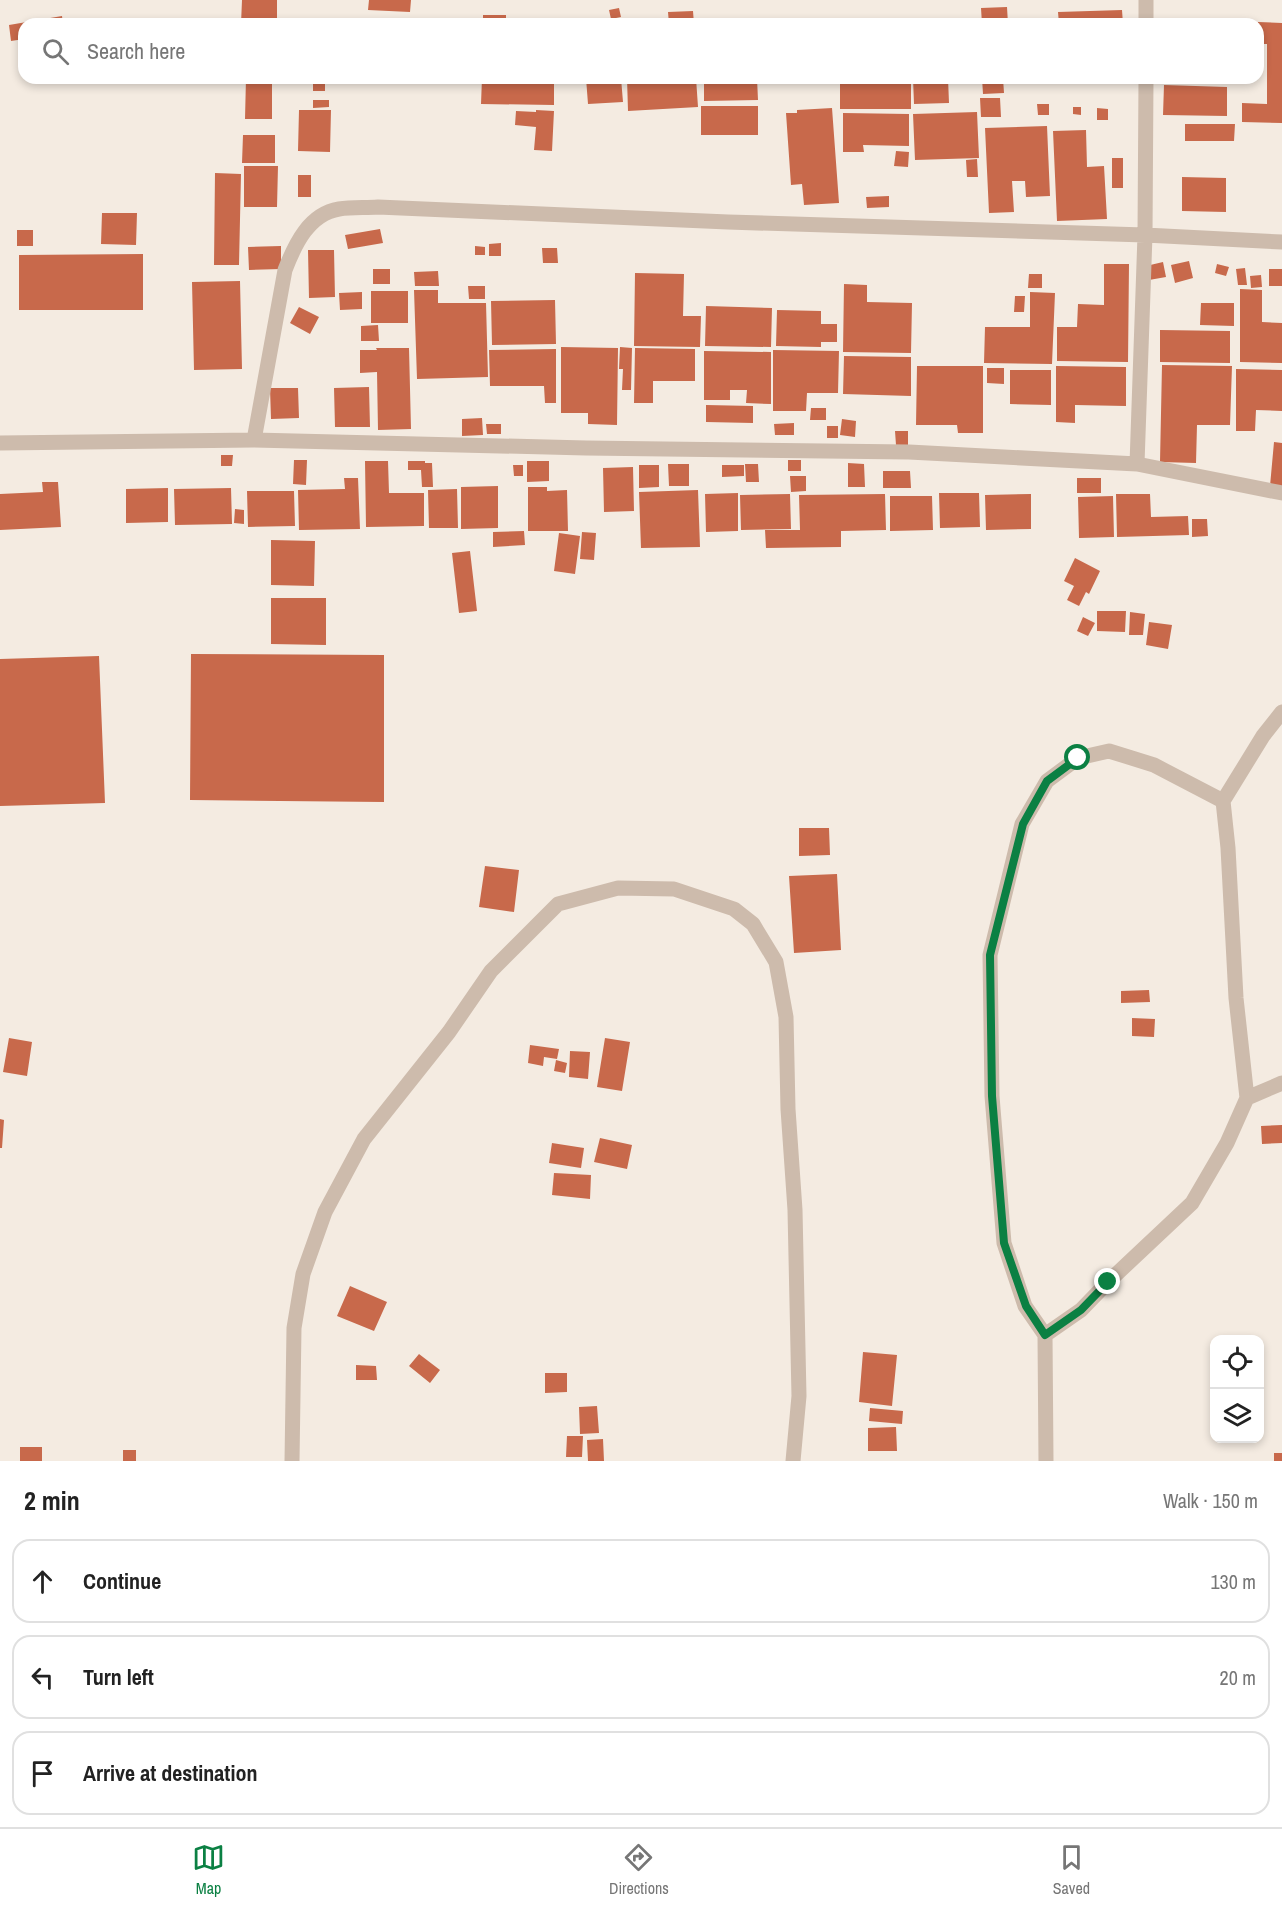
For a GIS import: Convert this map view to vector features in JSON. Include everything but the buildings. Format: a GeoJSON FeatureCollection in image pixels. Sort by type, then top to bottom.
{"type":"FeatureCollection","features":[{"type":"Feature","properties":{"kind":"street"},"geometry":{"type":"LineString","coordinates":[[1146,0],[1146,18]]}},
{"type":"Feature","properties":{"kind":"street"},"geometry":{"type":"LineString","coordinates":[[1137,464],[1145,235],[1146,84]]}},
{"type":"Feature","properties":{"kind":"street"},"geometry":{"type":"LineString","coordinates":[[254,440],[285,270],[295,244],[314,220],[337,209],[378,207],[1282,242]]}},
{"type":"Feature","properties":{"kind":"street"},"geometry":{"type":"LineString","coordinates":[[0,443],[254,440],[586,448],[909,452],[1137,464],[1282,493]]}},
{"type":"Feature","properties":{"kind":"street"},"geometry":{"type":"LineString","coordinates":[[1045,1335],[1081,1310],[1192,1203],[1227,1143],[1246,1098],[1236,998],[1229,860],[1223,801],[1263,736],[1282,712]]}},
{"type":"Feature","properties":{"kind":"street"},"geometry":{"type":"LineString","coordinates":[[1046,1461],[1045,1335],[1026,1306],[1004,1243],[992,1096],[990,955],[1023,824],[1047,781],[1078,758],[1109,751],[1154,765],[1223,801]]}},
{"type":"Feature","properties":{"kind":"street"},"geometry":{"type":"LineString","coordinates":[[292,1461],[294,1328],[303,1274],[325,1212],[364,1139],[449,1032],[491,971],[558,904],[618,888],[675,889],[734,909],[753,924],[776,962],[786,1017],[788,1109],[795,1210],[799,1396],[793,1461]]}},
{"type":"Feature","properties":{"kind":"street"},"geometry":{"type":"LineString","coordinates":[[1246,1098],[1282,1083]]}},
{"type":"Feature","properties":{"kind":"route"},"geometry":{"type":"LineString","coordinates":[[1078,758],[1047,781],[1023,824],[990,955],[992,1096],[1004,1243],[1026,1306],[1045,1335],[1081,1310],[1108,1282]]}}]}
